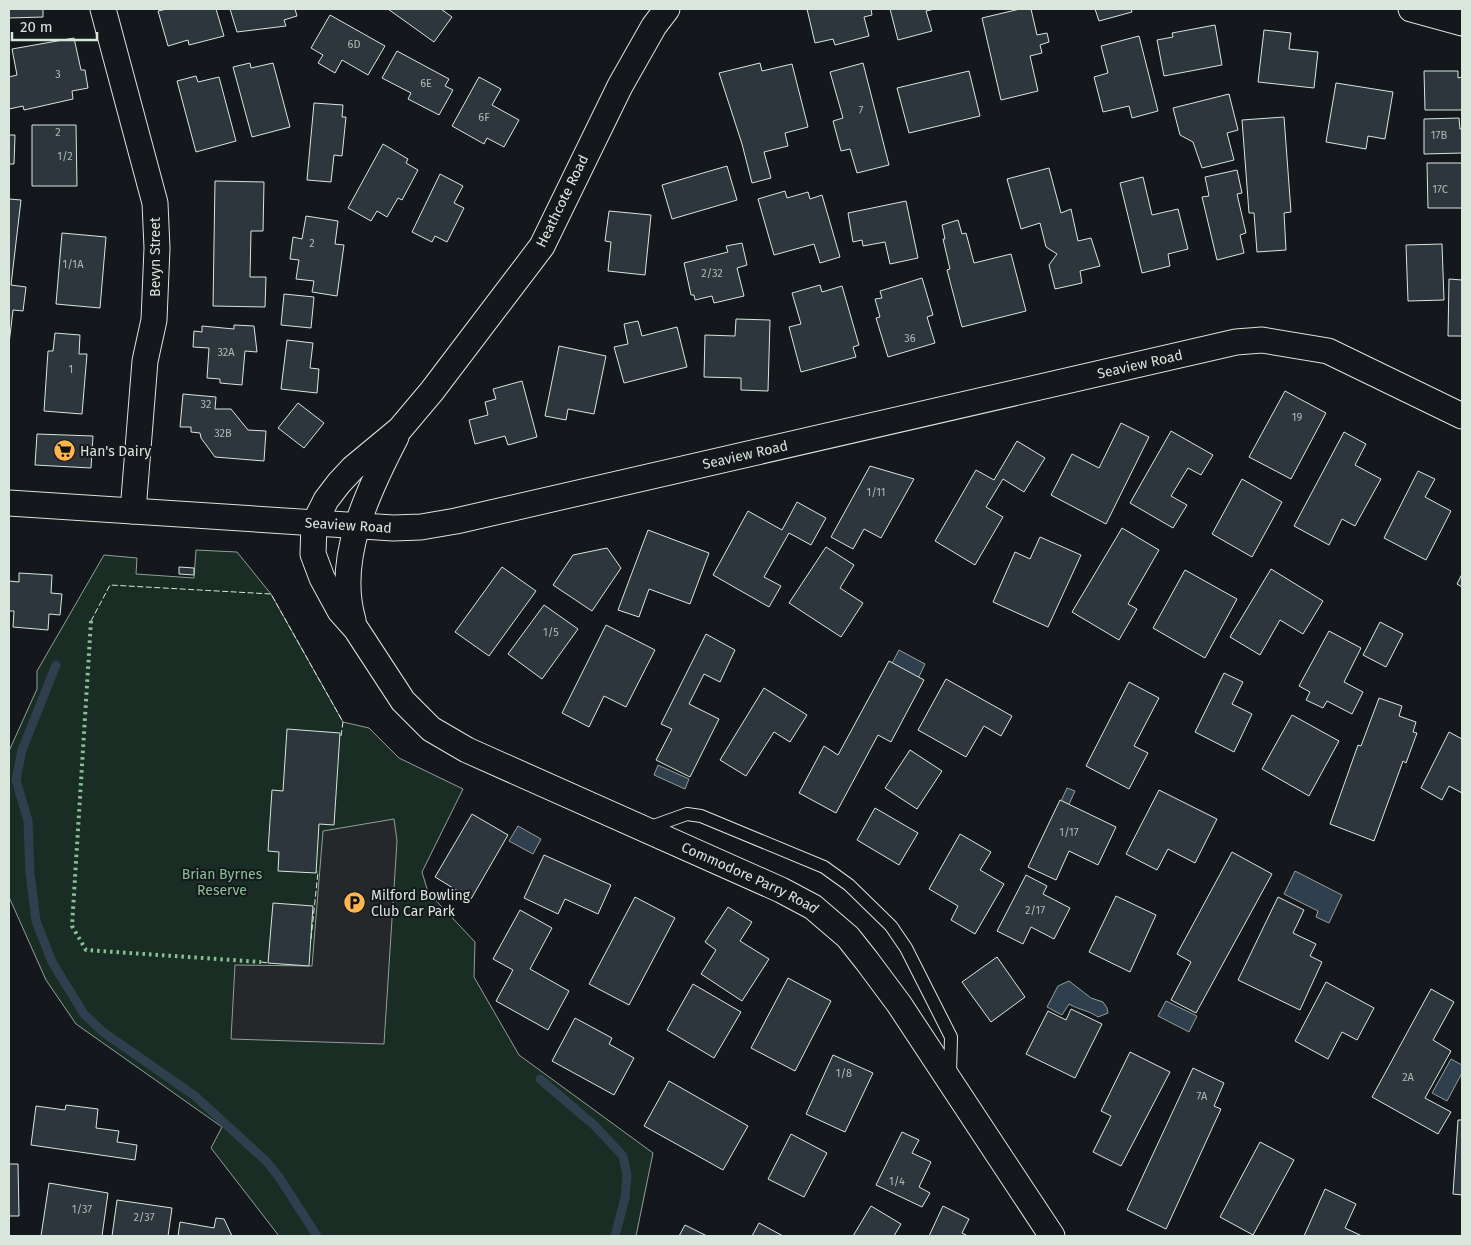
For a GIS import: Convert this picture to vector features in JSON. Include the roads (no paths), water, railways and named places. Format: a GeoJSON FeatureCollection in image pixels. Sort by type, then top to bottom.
{"type":"FeatureCollection","features":[{"type":"Feature","properties":{"kind":"street","name":"Bevyn Street"},"geometry":{"type":"LineString","coordinates":[[103,9],[155,203],[157,248],[154,320],[145,360],[133,511]]}},
{"type":"Feature","properties":{"kind":"street","name":"Heathcote Road"},"geometry":{"type":"LineString","coordinates":[[314,524],[326,500],[339,483],[353,468],[400,429],[432,391],[542,246],[620,86],[654,26],[667,9]]}},
{"type":"Feature","properties":{"kind":"street"},"geometry":{"type":"LineString","coordinates":[[1411,9],[1462,23]]}},
{"type":"Feature","properties":{"kind":"street","name":"Seaview Road"},"geometry":{"type":"LineString","coordinates":[[9,503],[314,524],[421,527],[456,521],[1236,342],[1262,340],[1328,351],[1462,416]]}},
{"type":"Feature","properties":{"kind":"street","name":"Heathcote Road"},"geometry":{"type":"LineString","coordinates":[[358,526],[383,462],[400,429]]}},
{"type":"Feature","properties":{"kind":"street","name":"Commodore Parry Road"},"geometry":{"type":"LineString","coordinates":[[314,524],[313,554],[322,578],[340,611],[356,630],[403,701],[431,729],[467,750],[781,890],[813,907],[848,937],[868,961],[1052,1236]]}},
{"type":"Feature","properties":{"kind":"street","name":"Commodore Parry Road"},"geometry":{"type":"LineString","coordinates":[[356,630],[348,602],[347,579],[358,526]]}},
{"type":"Feature","properties":{"kind":"lane"},"geometry":{"type":"LineString","coordinates":[[645,829],[687,814],[702,816],[824,867],[849,885],[891,926],[911,957],[951,1037],[950,1082]]}},
{"type":"Feature","properties":{"kind":"water"},"geometry":{"type":"Polygon","coordinates":[[[899,650],[925,664],[917,681],[890,667],[899,650]]]}},
{"type":"Feature","properties":{"kind":"water"},"geometry":{"type":"Polygon","coordinates":[[[658,765],[689,779],[685,789],[654,775],[658,765]]]}},
{"type":"Feature","properties":{"kind":"water"},"geometry":{"type":"Polygon","coordinates":[[[1067,788],[1075,791],[1060,824],[1052,821],[1067,788]]]}},
{"type":"Feature","properties":{"kind":"water"},"geometry":{"type":"Polygon","coordinates":[[[518,826],[541,839],[533,854],[509,841],[518,826]]]}},
{"type":"Feature","properties":{"kind":"water"},"geometry":{"type":"Polygon","coordinates":[[[1295,871],[1342,895],[1329,923],[1316,917],[1318,911],[1284,894],[1295,871]]]}},
{"type":"Feature","properties":{"kind":"water"},"geometry":{"type":"Polygon","coordinates":[[[1069,981],[1091,998],[1103,1002],[1108,1013],[1098,1017],[1069,1004],[1062,1015],[1047,1007],[1058,986],[1069,981]]]}},
{"type":"Feature","properties":{"kind":"water"},"geometry":{"type":"Polygon","coordinates":[[[1166,1001],[1197,1016],[1189,1032],[1158,1016],[1166,1001]]]}},
{"type":"Feature","properties":{"kind":"water"},"geometry":{"type":"Polygon","coordinates":[[[1451,1059],[1462,1065],[1462,1073],[1447,1101],[1432,1093],[1451,1059]]]}},
{"type":"Feature","properties":{"kind":"waterway"},"geometry":{"type":"LineString","coordinates":[[56,665],[22,750],[16,780],[28,821],[30,873],[36,921],[52,962],[84,1014],[103,1032],[195,1096],[266,1161],[279,1177],[317,1236]]}},
{"type":"Feature","properties":{"kind":"waterway"},"geometry":{"type":"LineString","coordinates":[[540,1079],[595,1126],[623,1156],[627,1175],[625,1198],[615,1236]]}},
{"type":"Feature","properties":{"kind":"place","name":"Han's Dairy"},"geometry":{"type":"Point","coordinates":[64,451]}},
{"type":"Feature","properties":{"kind":"place","name":"Milford Bowling Club Car Park"},"geometry":{"type":"Point","coordinates":[355,903]}},
{"type":"Feature","properties":{"kind":"park label","name":"Brian Byrnes Reserve"},"geometry":{"type":"Point","coordinates":[222,882]}}]}
